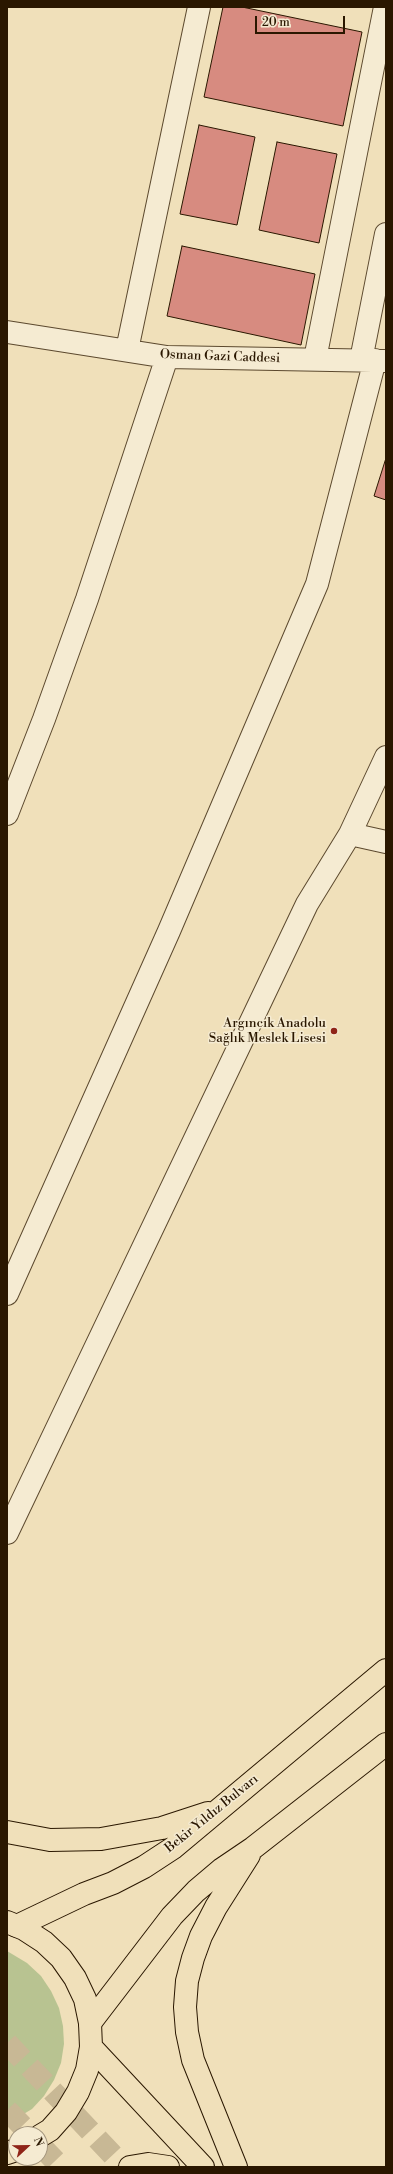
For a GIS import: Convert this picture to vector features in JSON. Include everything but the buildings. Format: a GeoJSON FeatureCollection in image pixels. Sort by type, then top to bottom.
{"type":"FeatureCollection","features":[{"type":"Feature","properties":{"kind":"main road","name":"Bekir Yıldız Bulvarı"},"geometry":{"type":"LineString","coordinates":[[12,1924],[113,1883],[144,1867],[173,1848],[386,1670]]}},
{"type":"Feature","properties":{"kind":"main road"},"geometry":{"type":"LineString","coordinates":[[90,2023],[172,1916],[222,1869],[253,1848],[386,1744]]}},
{"type":"Feature","properties":{"kind":"main road"},"geometry":{"type":"LineString","coordinates":[[7,1832],[50,1840],[101,1839],[162,1828],[192,1819],[222,1807]]}},
{"type":"Feature","properties":{"kind":"main road"},"geometry":{"type":"LineString","coordinates":[[236,2167],[193,2060],[187,2032],[185,2007],[187,1981],[201,1936],[216,1907],[253,1848]]}},
{"type":"Feature","properties":{"kind":"main road"},"geometry":{"type":"LineString","coordinates":[[12,1924],[44,1942],[62,1958],[75,1978],[85,1999],[90,2023],[91,2047],[87,2070],[78,2092],[66,2112],[48,2131]]}},
{"type":"Feature","properties":{"kind":"main road"},"geometry":{"type":"LineString","coordinates":[[91,2047],[203,2167]]}},
{"type":"Feature","properties":{"kind":"main road"},"geometry":{"type":"LineString","coordinates":[[130,2167],[148,2164],[168,2167]]}},
{"type":"Feature","properties":{"kind":"street"},"geometry":{"type":"LineString","coordinates":[[127,350],[199,7]]}},
{"type":"Feature","properties":{"kind":"street"},"geometry":{"type":"LineString","coordinates":[[315,359],[384,7]]}},
{"type":"Feature","properties":{"kind":"street"},"geometry":{"type":"LineString","coordinates":[[7,1294],[169,931],[317,584],[374,360],[386,234]]}},
{"type":"Feature","properties":{"kind":"street","name":"Osman Gazi Caddesi"},"geometry":{"type":"LineString","coordinates":[[7,332],[167,357],[374,360]]}},
{"type":"Feature","properties":{"kind":"street"},"geometry":{"type":"LineString","coordinates":[[7,814],[15,768],[87,599],[167,357]]}},
{"type":"Feature","properties":{"kind":"street"},"geometry":{"type":"LineString","coordinates":[[7,1533],[307,904],[350,834],[386,757]]}},
{"type":"Feature","properties":{"kind":"street"},"geometry":{"type":"LineString","coordinates":[[350,834],[386,842]]}},
{"type":"Feature","properties":{"kind":"green space"},"geometry":{"type":"Polygon","coordinates":[[[7,1951],[27,1963],[41,1976],[51,1991],[59,2008],[63,2026],[64,2044],[61,2063],[54,2080],[44,2096],[32,2109],[7,2124],[7,1951]]]}},
{"type":"Feature","properties":{"kind":"tunnel"},"geometry":{"type":"LineString","coordinates":[[7,2043],[124,2167]]}},
{"type":"Feature","properties":{"kind":"tunnel"},"geometry":{"type":"LineString","coordinates":[[7,2110],[22,2126]]}},
{"type":"Feature","properties":{"kind":"tunnel"},"geometry":{"type":"LineString","coordinates":[[48,2153],[61,2167]]}},
{"type":"Feature","properties":{"kind":"place","name":"Argıncık Anadolu Sağlık Meslek Lisesi"},"geometry":{"type":"Point","coordinates":[334,1031]}}]}
